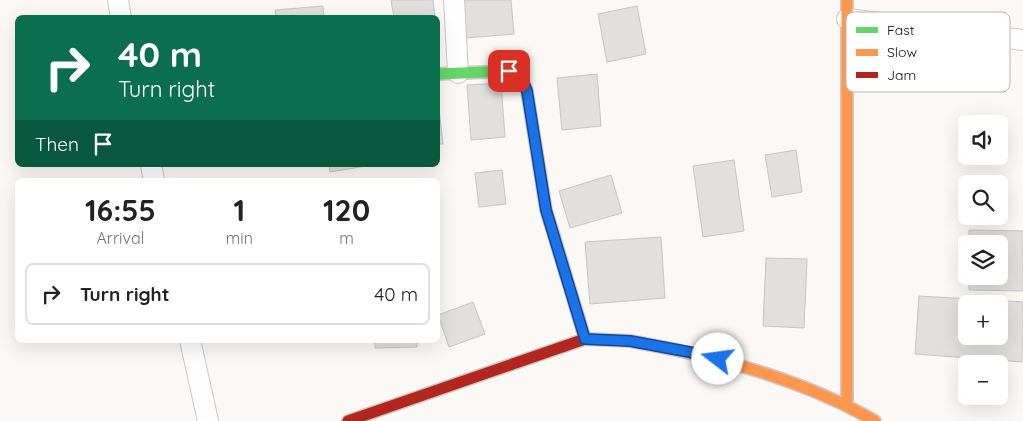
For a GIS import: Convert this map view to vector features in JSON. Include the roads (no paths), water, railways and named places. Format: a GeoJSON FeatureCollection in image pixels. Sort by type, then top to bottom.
{"type":"FeatureCollection","features":[{"type":"Feature","properties":{"kind":"street"},"geometry":{"type":"LineString","coordinates":[[118,0],[120,15]]}},
{"type":"Feature","properties":{"kind":"street"},"geometry":{"type":"LineString","coordinates":[[454,0],[458,73]]}},
{"type":"Feature","properties":{"kind":"street"},"geometry":{"type":"LineString","coordinates":[[847,9],[864,12]]}},
{"type":"Feature","properties":{"kind":"street"},"geometry":{"type":"LineString","coordinates":[[1010,38],[1023,40]]}},
{"type":"Feature","properties":{"kind":"street"},"geometry":{"type":"LineString","coordinates":[[440,74],[509,71],[520,75],[527,91],[546,210],[585,339]]}},
{"type":"Feature","properties":{"kind":"street"},"geometry":{"type":"LineString","coordinates":[[847,92],[847,405]]}},
{"type":"Feature","properties":{"kind":"street"},"geometry":{"type":"LineString","coordinates":[[348,421],[585,339],[630,341],[700,354],[772,376],[847,405],[874,421]]}},
{"type":"Feature","properties":{"kind":"street"},"geometry":{"type":"LineString","coordinates":[[191,343],[208,421]]}}]}
